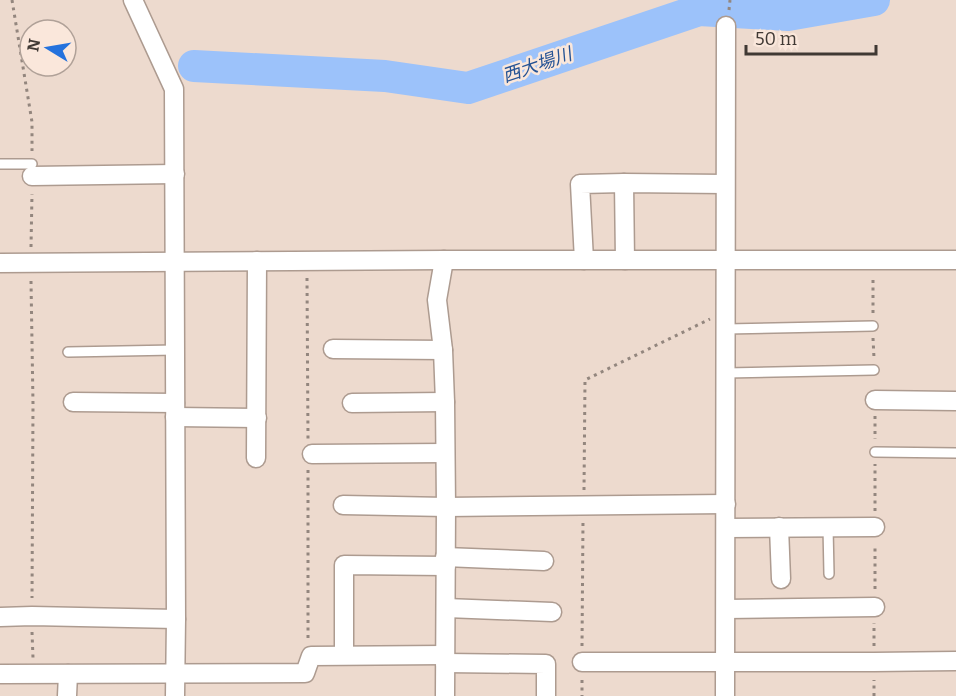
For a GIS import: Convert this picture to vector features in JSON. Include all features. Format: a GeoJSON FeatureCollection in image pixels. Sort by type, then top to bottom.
{"type":"FeatureCollection","features":[{"type":"Feature","properties":{"kind":"street"},"geometry":{"type":"LineString","coordinates":[[133,0],[174,88],[175,696]]}},
{"type":"Feature","properties":{"kind":"street"},"geometry":{"type":"LineString","coordinates":[[725,696],[726,26]]}},
{"type":"Feature","properties":{"kind":"street"},"geometry":{"type":"LineString","coordinates":[[32,170],[175,174]]}},
{"type":"Feature","properties":{"kind":"street"},"geometry":{"type":"LineString","coordinates":[[624,183],[625,260]]}},
{"type":"Feature","properties":{"kind":"street"},"geometry":{"type":"LineString","coordinates":[[584,260],[580,184],[725,184]]}},
{"type":"Feature","properties":{"kind":"street"},"geometry":{"type":"LineString","coordinates":[[444,260],[437,300],[443,350],[445,402],[445,696]]}},
{"type":"Feature","properties":{"kind":"street"},"geometry":{"type":"LineString","coordinates":[[0,263],[956,260]]}},
{"type":"Feature","properties":{"kind":"street"},"geometry":{"type":"LineString","coordinates":[[256,458],[257,261]]}},
{"type":"Feature","properties":{"kind":"street"},"geometry":{"type":"LineString","coordinates":[[333,349],[443,350]]}},
{"type":"Feature","properties":{"kind":"street"},"geometry":{"type":"LineString","coordinates":[[875,400],[956,401]]}},
{"type":"Feature","properties":{"kind":"street"},"geometry":{"type":"LineString","coordinates":[[73,402],[256,418]]}},
{"type":"Feature","properties":{"kind":"street"},"geometry":{"type":"LineString","coordinates":[[352,403],[445,402]]}},
{"type":"Feature","properties":{"kind":"street"},"geometry":{"type":"LineString","coordinates":[[309,454],[445,453]]}},
{"type":"Feature","properties":{"kind":"street"},"geometry":{"type":"LineString","coordinates":[[343,505],[446,507],[726,504]]}},
{"type":"Feature","properties":{"kind":"street"},"geometry":{"type":"LineString","coordinates":[[779,527],[781,579]]}},
{"type":"Feature","properties":{"kind":"street"},"geometry":{"type":"LineString","coordinates":[[726,528],[875,527]]}},
{"type":"Feature","properties":{"kind":"street"},"geometry":{"type":"LineString","coordinates":[[344,655],[344,565],[445,561],[544,561]]}},
{"type":"Feature","properties":{"kind":"street"},"geometry":{"type":"LineString","coordinates":[[726,609],[874,607]]}},
{"type":"Feature","properties":{"kind":"street"},"geometry":{"type":"LineString","coordinates":[[446,608],[552,612]]}},
{"type":"Feature","properties":{"kind":"street"},"geometry":{"type":"LineString","coordinates":[[0,617],[176,619]]}},
{"type":"Feature","properties":{"kind":"street"},"geometry":{"type":"LineString","coordinates":[[0,674],[305,673],[311,656],[445,659],[546,664],[546,696]]}},
{"type":"Feature","properties":{"kind":"street"},"geometry":{"type":"LineString","coordinates":[[582,662],[956,661]]}},
{"type":"Feature","properties":{"kind":"street"},"geometry":{"type":"LineString","coordinates":[[67,696],[68,674]]}},
{"type":"Feature","properties":{"kind":"lane"},"geometry":{"type":"LineString","coordinates":[[0,164],[32,170]]}},
{"type":"Feature","properties":{"kind":"lane"},"geometry":{"type":"LineString","coordinates":[[726,329],[873,326]]}},
{"type":"Feature","properties":{"kind":"lane"},"geometry":{"type":"LineString","coordinates":[[68,352],[175,350]]}},
{"type":"Feature","properties":{"kind":"lane"},"geometry":{"type":"LineString","coordinates":[[726,374],[874,370]]}},
{"type":"Feature","properties":{"kind":"lane"},"geometry":{"type":"LineString","coordinates":[[875,452],[956,453]]}},
{"type":"Feature","properties":{"kind":"lane"},"geometry":{"type":"LineString","coordinates":[[828,527],[829,574]]}},
{"type":"Feature","properties":{"kind":"path"},"geometry":{"type":"LineString","coordinates":[[12,0],[32,122],[33,674]]}},
{"type":"Feature","properties":{"kind":"path"},"geometry":{"type":"LineString","coordinates":[[873,260],[874,370]]}},
{"type":"Feature","properties":{"kind":"path"},"geometry":{"type":"LineString","coordinates":[[307,271],[308,649]]}},
{"type":"Feature","properties":{"kind":"path"},"geometry":{"type":"LineString","coordinates":[[582,696],[585,380],[727,310]]}},
{"type":"Feature","properties":{"kind":"path"},"geometry":{"type":"LineString","coordinates":[[874,696],[875,400]]}},
{"type":"Feature","properties":{"kind":"waterway","name":"西大場川"},"geometry":{"type":"LineString","coordinates":[[194,66],[385,76],[468,88],[699,10],[788,15],[874,0]]}}]}
